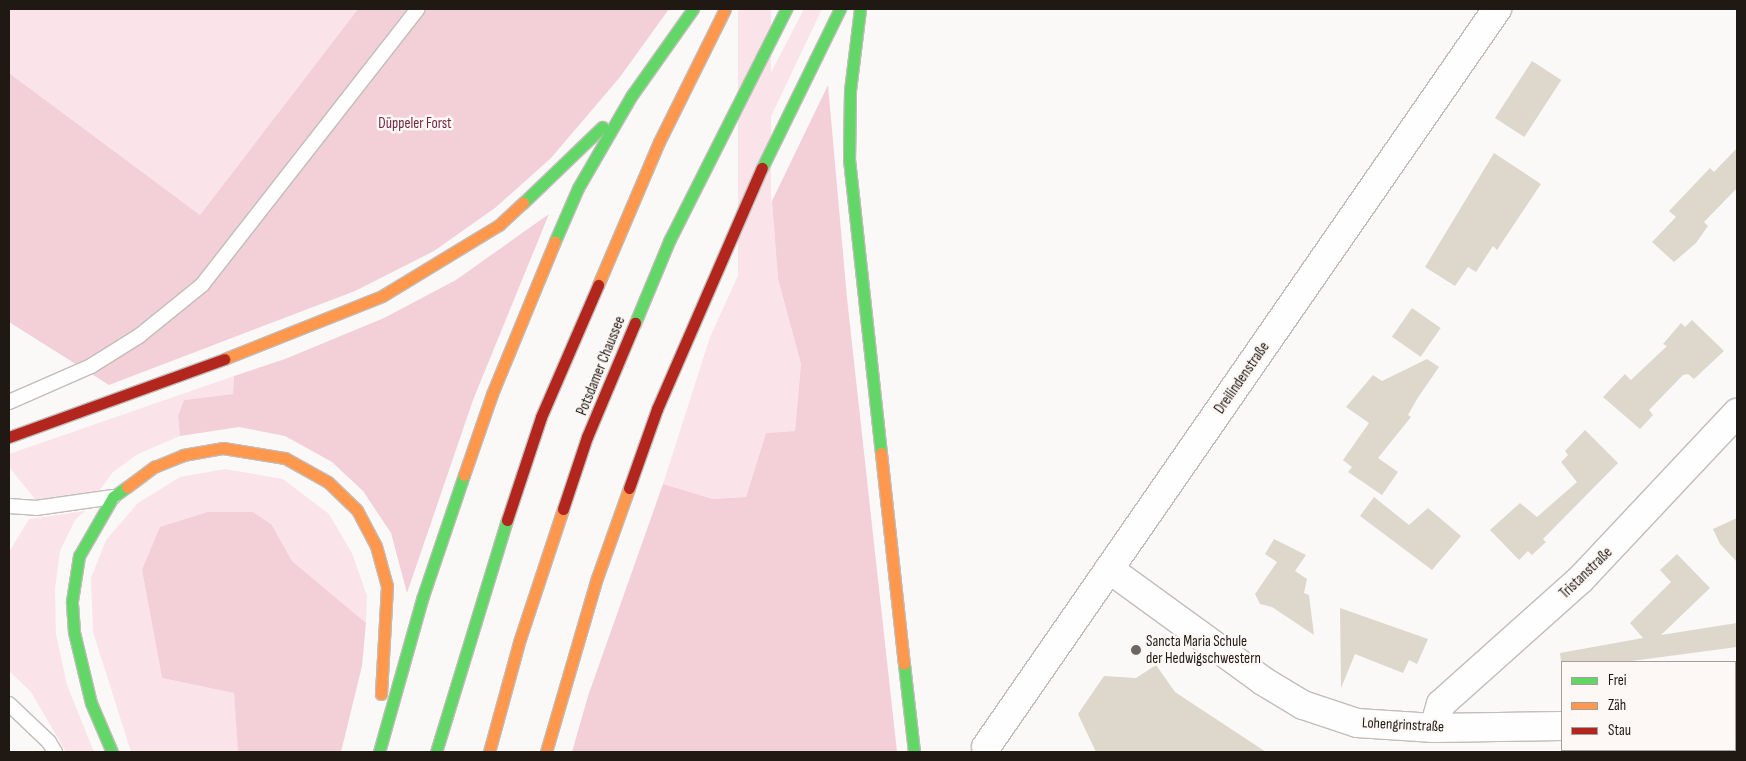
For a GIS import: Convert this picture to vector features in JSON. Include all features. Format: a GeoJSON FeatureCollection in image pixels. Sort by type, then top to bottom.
{"type":"FeatureCollection","features":[{"type":"Feature","properties":{"kind":"main road"},"geometry":{"type":"LineString","coordinates":[[379,752],[422,598],[492,394],[578,188],[632,95],[693,9]]}},
{"type":"Feature","properties":{"kind":"main road"},"geometry":{"type":"LineString","coordinates":[[436,752],[472,624],[545,408],[659,142],[725,9]]}},
{"type":"Feature","properties":{"kind":"main road","name":"Potsdamer Chaussee"},"geometry":{"type":"LineString","coordinates":[[489,752],[520,638],[588,438],[670,239],[786,9]]}},
{"type":"Feature","properties":{"kind":"main road"},"geometry":{"type":"LineString","coordinates":[[546,752],[597,578],[657,409],[759,175],[840,9]]}},
{"type":"Feature","properties":{"kind":"main road"},"geometry":{"type":"LineString","coordinates":[[860,9],[850,90],[849,159],[914,752]]}},
{"type":"Feature","properties":{"kind":"main road"},"geometry":{"type":"LineString","coordinates":[[9,437],[316,326],[438,266],[499,225],[567,163],[632,95]]}},
{"type":"Feature","properties":{"kind":"main road"},"geometry":{"type":"LineString","coordinates":[[112,752],[82,671],[72,601],[79,556],[113,497],[154,467],[183,455],[223,448],[284,458],[306,468],[343,494],[368,526],[387,586],[387,647],[374,752]]}},
{"type":"Feature","properties":{"kind":"street","name":"Dreilindenstraße"},"geometry":{"type":"LineString","coordinates":[[986,747],[1497,9]]}},
{"type":"Feature","properties":{"kind":"street","name":"Tristanstraße"},"geometry":{"type":"LineString","coordinates":[[1434,728],[1441,704],[1588,572],[1737,413]]}},
{"type":"Feature","properties":{"kind":"street","name":"Lohengrinstraße"},"geometry":{"type":"LineString","coordinates":[[1109,569],[1263,681],[1303,705],[1357,723],[1434,728],[1561,726]]}},
{"type":"Feature","properties":{"kind":"lane"},"geometry":{"type":"LineString","coordinates":[[9,402],[91,366],[139,336],[202,286],[418,9]]}},
{"type":"Feature","properties":{"kind":"lane"},"geometry":{"type":"LineString","coordinates":[[9,506],[36,508],[113,497]]}},
{"type":"Feature","properties":{"kind":"lane"},"geometry":{"type":"LineString","coordinates":[[9,704],[49,742],[55,752]]}},
{"type":"Feature","properties":{"kind":"shaded area"},"geometry":{"type":"Polygon","coordinates":[[[9,9],[358,9],[200,215],[9,73],[9,9]]]}},
{"type":"Feature","properties":{"kind":"shaded area"},"geometry":{"type":"Polygon","coordinates":[[[738,9],[771,9],[771,283],[738,283],[738,9]]]}},
{"type":"Feature","properties":{"kind":"shaded area"},"geometry":{"type":"Polygon","coordinates":[[[804,9],[822,9],[758,144],[738,136],[804,9]]]}},
{"type":"Feature","properties":{"kind":"shaded area"},"geometry":{"type":"Polygon","coordinates":[[[772,201],[778,279],[801,364],[795,431],[766,433],[746,497],[713,499],[663,484],[710,337],[772,201]]]}},
{"type":"Feature","properties":{"kind":"shaded area"},"geometry":{"type":"Polygon","coordinates":[[[234,376],[233,394],[184,400],[178,416],[180,436],[138,454],[113,472],[99,491],[39,504],[9,467],[9,454],[234,376]]]}},
{"type":"Feature","properties":{"kind":"shaded area"},"geometry":{"type":"Polygon","coordinates":[[[225,469],[283,479],[329,514],[352,553],[367,596],[366,623],[292,561],[272,525],[142,570],[162,678],[234,693],[238,752],[131,752],[93,632],[91,578],[106,540],[138,503],[180,477],[225,469]]]}},
{"type":"Feature","properties":{"kind":"shaded area"},"geometry":{"type":"Polygon","coordinates":[[[85,511],[75,520],[60,551],[55,589],[56,634],[67,685],[94,752],[66,752],[31,692],[9,671],[9,552],[29,519],[85,511]]]}},
{"type":"Feature","properties":{"kind":"green space","name":"Düppeler Forst"},"geometry":{"type":"Polygon","coordinates":[[[358,9],[669,9],[620,77],[551,158],[495,208],[434,251],[355,291],[109,385],[9,322],[9,73],[200,215],[358,9]]]}},
{"type":"Feature","properties":{"kind":"green space"},"geometry":{"type":"Polygon","coordinates":[[[828,85],[847,298],[897,752],[572,752],[588,696],[663,484],[713,499],[746,497],[766,433],[795,431],[801,364],[778,279],[772,201],[828,85]]]}},
{"type":"Feature","properties":{"kind":"green space"},"geometry":{"type":"Polygon","coordinates":[[[549,214],[473,400],[407,593],[391,533],[363,491],[332,462],[285,436],[239,427],[180,436],[178,416],[184,400],[233,394],[234,376],[285,359],[384,318],[456,280],[549,214]]]}},
{"type":"Feature","properties":{"kind":"green space"},"geometry":{"type":"Polygon","coordinates":[[[208,512],[253,512],[272,525],[292,561],[366,623],[362,666],[341,752],[238,752],[234,693],[162,678],[142,570],[160,527],[208,512]]]}},
{"type":"Feature","properties":{"kind":"building"},"geometry":{"type":"Polygon","coordinates":[[[1532,61],[1561,80],[1524,137],[1495,118],[1532,61]]]}},
{"type":"Feature","properties":{"kind":"building"},"geometry":{"type":"Polygon","coordinates":[[[1737,148],[1737,188],[1704,222],[1708,226],[1696,243],[1674,262],[1652,242],[1676,217],[1669,211],[1710,168],[1714,172],[1737,148]]]}},
{"type":"Feature","properties":{"kind":"building"},"geometry":{"type":"Polygon","coordinates":[[[1494,153],[1541,184],[1497,250],[1493,246],[1476,272],[1468,267],[1455,286],[1425,267],[1494,153]]]}},
{"type":"Feature","properties":{"kind":"building"},"geometry":{"type":"Polygon","coordinates":[[[1412,308],[1441,328],[1421,357],[1392,337],[1412,308]]]}},
{"type":"Feature","properties":{"kind":"building"},"geometry":{"type":"Polygon","coordinates":[[[1692,320],[1724,351],[1694,379],[1688,374],[1683,375],[1649,410],[1653,415],[1640,429],[1603,397],[1625,374],[1631,380],[1667,346],[1663,344],[1681,323],[1685,327],[1692,320]]]}},
{"type":"Feature","properties":{"kind":"building"},"geometry":{"type":"Polygon","coordinates":[[[1427,359],[1439,367],[1408,415],[1411,417],[1378,458],[1398,472],[1382,495],[1348,472],[1352,467],[1343,460],[1369,423],[1346,407],[1373,375],[1382,381],[1427,359]]]}},
{"type":"Feature","properties":{"kind":"building"},"geometry":{"type":"Polygon","coordinates":[[[1585,430],[1618,463],[1543,539],[1546,542],[1532,555],[1528,551],[1519,560],[1490,530],[1520,503],[1537,517],[1577,482],[1561,462],[1568,455],[1565,451],[1585,430]]]}},
{"type":"Feature","properties":{"kind":"building"},"geometry":{"type":"Polygon","coordinates":[[[1374,497],[1409,525],[1428,508],[1461,536],[1432,570],[1360,516],[1374,497]]]}},
{"type":"Feature","properties":{"kind":"building"},"geometry":{"type":"Polygon","coordinates":[[[1737,518],[1737,562],[1720,544],[1713,529],[1737,518]]]}},
{"type":"Feature","properties":{"kind":"building"},"geometry":{"type":"Polygon","coordinates":[[[1274,539],[1306,555],[1295,571],[1307,579],[1304,593],[1309,595],[1314,635],[1272,607],[1260,604],[1255,594],[1277,562],[1265,554],[1274,539]]]}},
{"type":"Feature","properties":{"kind":"building"},"geometry":{"type":"Polygon","coordinates":[[[1677,554],[1710,588],[1661,635],[1737,623],[1737,647],[1632,661],[1561,662],[1560,653],[1643,638],[1630,623],[1671,582],[1660,570],[1677,554]]]}},
{"type":"Feature","properties":{"kind":"building"},"geometry":{"type":"Polygon","coordinates":[[[1340,608],[1428,639],[1417,664],[1409,660],[1403,673],[1355,654],[1341,688],[1340,608]]]}},
{"type":"Feature","properties":{"kind":"building"},"geometry":{"type":"Polygon","coordinates":[[[1156,665],[1175,692],[1266,752],[1096,752],[1078,714],[1104,676],[1136,678],[1156,665]]]}},
{"type":"Feature","properties":{"kind":"traffic: fast"},"geometry":{"type":"LineString","coordinates":[[555,241],[578,188],[632,95],[693,9]]}},
{"type":"Feature","properties":{"kind":"traffic: fast"},"geometry":{"type":"LineString","coordinates":[[635,323],[670,239],[786,9]]}},
{"type":"Feature","properties":{"kind":"traffic: fast"},"geometry":{"type":"LineString","coordinates":[[762,168],[840,9]]}},
{"type":"Feature","properties":{"kind":"traffic: fast"},"geometry":{"type":"LineString","coordinates":[[860,9],[850,90],[849,159],[881,453]]}},
{"type":"Feature","properties":{"kind":"traffic: fast"},"geometry":{"type":"LineString","coordinates":[[523,203],[602,127]]}},
{"type":"Feature","properties":{"kind":"traffic: fast"},"geometry":{"type":"LineString","coordinates":[[379,752],[422,599],[464,475]]}},
{"type":"Feature","properties":{"kind":"traffic: fast"},"geometry":{"type":"LineString","coordinates":[[112,752],[91,703],[74,632],[72,601],[79,556],[113,497],[127,487]]}},
{"type":"Feature","properties":{"kind":"traffic: fast"},"geometry":{"type":"LineString","coordinates":[[436,752],[507,520]]}},
{"type":"Feature","properties":{"kind":"traffic: fast"},"geometry":{"type":"LineString","coordinates":[[904,664],[914,752]]}},
{"type":"Feature","properties":{"kind":"traffic: slow"},"geometry":{"type":"LineString","coordinates":[[598,285],[659,142],[725,9]]}},
{"type":"Feature","properties":{"kind":"traffic: slow"},"geometry":{"type":"LineString","coordinates":[[224,359],[382,296],[499,225],[523,203]]}},
{"type":"Feature","properties":{"kind":"traffic: slow"},"geometry":{"type":"LineString","coordinates":[[464,475],[492,394],[555,241]]}},
{"type":"Feature","properties":{"kind":"traffic: slow"},"geometry":{"type":"LineString","coordinates":[[127,487],[154,467],[183,455],[223,448],[285,458],[328,482],[357,510],[376,546],[387,586],[381,694]]}},
{"type":"Feature","properties":{"kind":"traffic: slow"},"geometry":{"type":"LineString","coordinates":[[881,453],[904,664]]}},
{"type":"Feature","properties":{"kind":"traffic: slow"},"geometry":{"type":"LineString","coordinates":[[546,752],[597,578],[629,488]]}},
{"type":"Feature","properties":{"kind":"traffic: slow"},"geometry":{"type":"LineString","coordinates":[[489,752],[520,639],[563,509]]}},
{"type":"Feature","properties":{"kind":"traffic: jam"},"geometry":{"type":"LineString","coordinates":[[629,488],[657,409],[762,168]]}},
{"type":"Feature","properties":{"kind":"traffic: jam"},"geometry":{"type":"LineString","coordinates":[[507,520],[541,417],[598,285]]}},
{"type":"Feature","properties":{"kind":"traffic: jam"},"geometry":{"type":"LineString","coordinates":[[563,509],[587,437],[635,323]]}},
{"type":"Feature","properties":{"kind":"traffic: jam"},"geometry":{"type":"LineString","coordinates":[[9,437],[224,359]]}},
{"type":"Feature","properties":{"kind":"place","name":"Sancta Maria Schule der Hedwigschwestern"},"geometry":{"type":"Point","coordinates":[1136,650]}}]}
